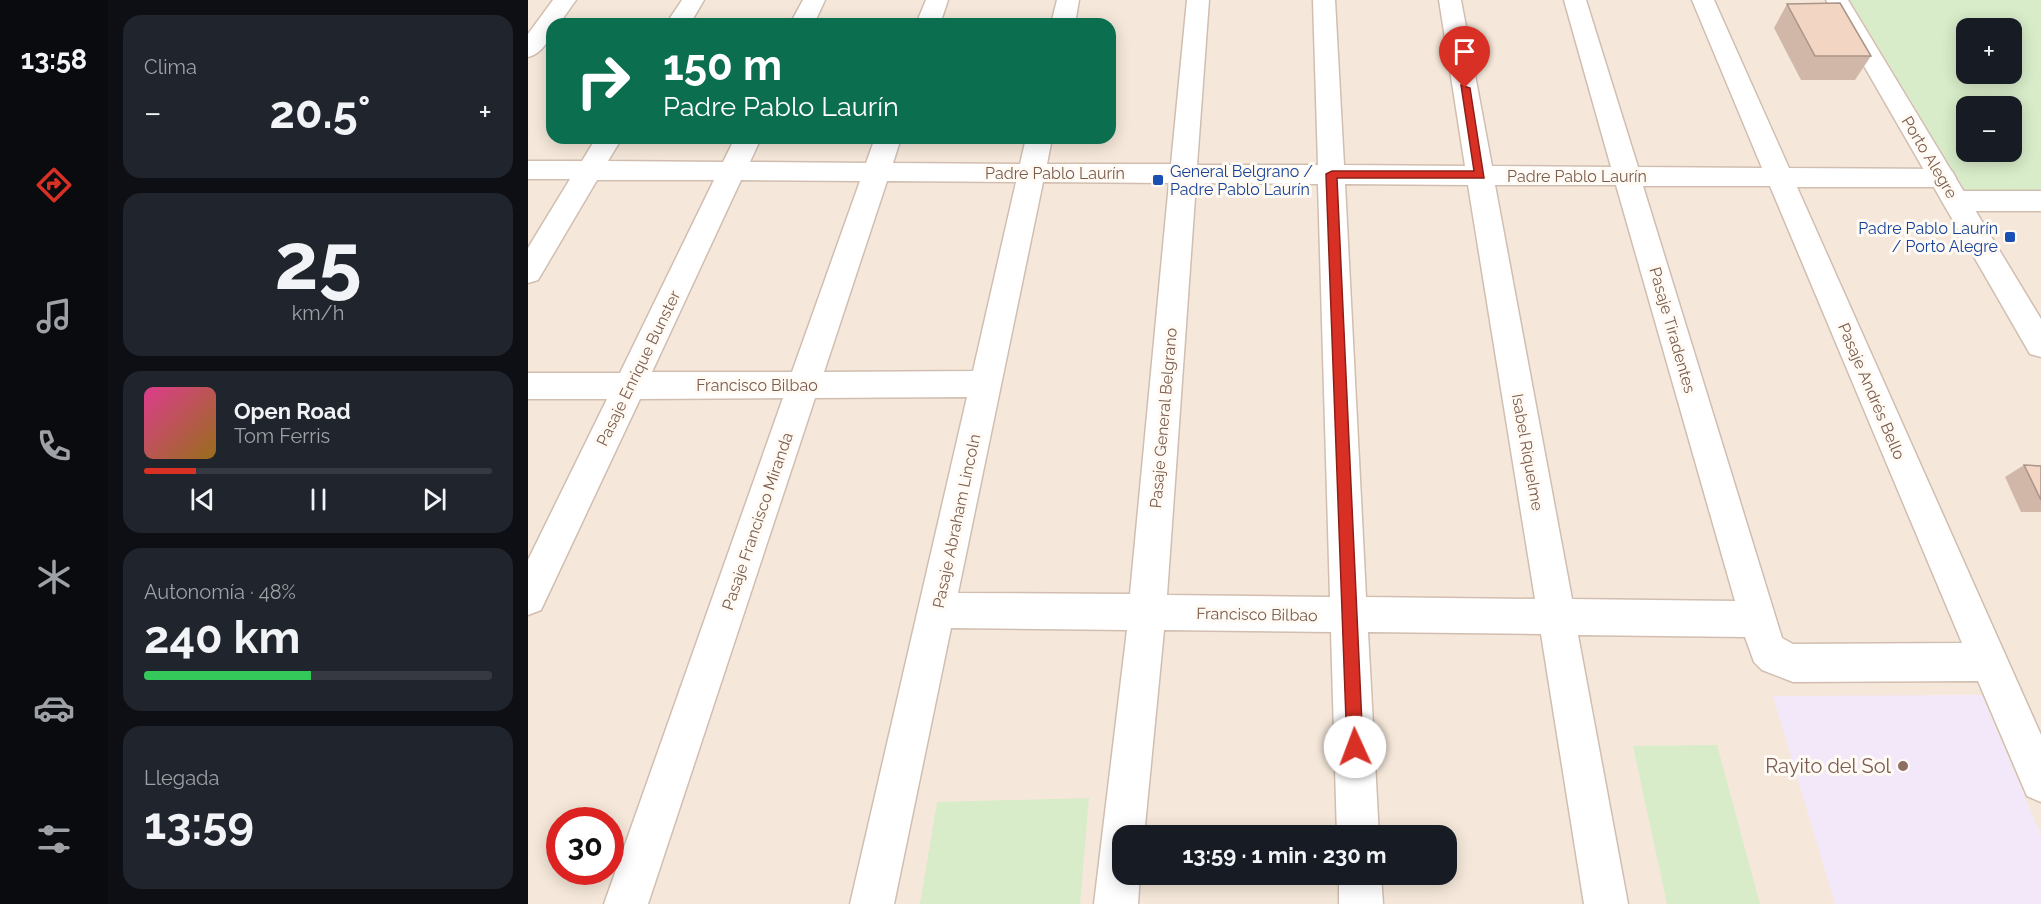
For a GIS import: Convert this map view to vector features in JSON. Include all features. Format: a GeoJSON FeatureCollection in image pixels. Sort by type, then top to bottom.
{"type":"FeatureCollection","features":[{"type":"Feature","properties":{"kind":"street"},"geometry":{"type":"LineString","coordinates":[[552,18],[565,0]]}},
{"type":"Feature","properties":{"kind":"street"},"geometry":{"type":"LineString","coordinates":[[682,18],[693,0]]}},
{"type":"Feature","properties":{"kind":"street"},"geometry":{"type":"LineString","coordinates":[[805,18],[814,0]]}},
{"type":"Feature","properties":{"kind":"street"},"geometry":{"type":"LineString","coordinates":[[930,18],[937,0]]}},
{"type":"Feature","properties":{"kind":"street"},"geometry":{"type":"LineString","coordinates":[[1064,18],[1068,0]]}},
{"type":"Feature","properties":{"kind":"street","name":"Pasaje General Belgrano"},"geometry":{"type":"LineString","coordinates":[[1124,825],[1147,613],[1198,0]]}},
{"type":"Feature","properties":{"kind":"street"},"geometry":{"type":"LineString","coordinates":[[1324,0],[1358,825]]}},
{"type":"Feature","properties":{"kind":"street","name":"Isabel Riquelme"},"geometry":{"type":"LineString","coordinates":[[1450,0],[1606,904]]}},
{"type":"Feature","properties":{"kind":"street","name":"Pasaje Tiradentes"},"geometry":{"type":"LineString","coordinates":[[1575,0],[1767,649],[1775,657],[1793,663],[1989,662]]}},
{"type":"Feature","properties":{"kind":"street","name":"Pasaje Andrés Bello"},"geometry":{"type":"LineString","coordinates":[[1703,0],[2041,782]]}},
{"type":"Feature","properties":{"kind":"street","name":"Porto Alegre"},"geometry":{"type":"LineString","coordinates":[[1837,0],[2041,345]]}},
{"type":"Feature","properties":{"kind":"street"},"geometry":{"type":"LineString","coordinates":[[528,50],[546,26]]}},
{"type":"Feature","properties":{"kind":"street"},"geometry":{"type":"LineString","coordinates":[[528,272],[606,144]]}},
{"type":"Feature","properties":{"kind":"street","name":"Pasaje Enrique Bunster"},"geometry":{"type":"LineString","coordinates":[[528,598],[745,144]]}},
{"type":"Feature","properties":{"kind":"street","name":"Pasaje Francisco Miranda"},"geometry":{"type":"LineString","coordinates":[[626,904],[886,144]]}},
{"type":"Feature","properties":{"kind":"street","name":"Pasaje Abraham Lincoln"},"geometry":{"type":"LineString","coordinates":[[872,904],[1038,144]]}},
{"type":"Feature","properties":{"kind":"street","name":"Padre Pablo Laurín"},"geometry":{"type":"LineString","coordinates":[[528,170],[1779,177],[1949,189],[2041,201]]}},
{"type":"Feature","properties":{"kind":"street","name":"Francisco Bilbao"},"geometry":{"type":"LineString","coordinates":[[528,386],[986,384]]}},
{"type":"Feature","properties":{"kind":"street","name":"Francisco Bilbao"},"geometry":{"type":"LineString","coordinates":[[937,610],[1758,619]]}},
{"type":"Feature","properties":{"kind":"street"},"geometry":{"type":"LineString","coordinates":[[1116,904],[1118,885]]}},
{"type":"Feature","properties":{"kind":"street"},"geometry":{"type":"LineString","coordinates":[[1360,885],[1361,904]]}},
{"type":"Feature","properties":{"kind":"shaded area"},"geometry":{"type":"Polygon","coordinates":[[[528,0],[2041,0],[2041,904],[528,904],[528,0]]]}},
{"type":"Feature","properties":{"kind":"shaded area","name":"Rayito del Sol"},"geometry":{"type":"Polygon","coordinates":[[[1982,695],[2041,835],[2041,904],[1835,904],[1773,696],[1982,695]]]}},
{"type":"Feature","properties":{"kind":"green space"},"geometry":{"type":"Polygon","coordinates":[[[1850,0],[2041,0],[2041,195],[1968,195],[1850,0]]]}},
{"type":"Feature","properties":{"kind":"green space"},"geometry":{"type":"Polygon","coordinates":[[[1717,745],[1760,904],[1667,904],[1633,746],[1717,745]]]}},
{"type":"Feature","properties":{"kind":"green space"},"geometry":{"type":"Polygon","coordinates":[[[1089,798],[1080,904],[920,904],[937,802],[1089,798]]]}},
{"type":"Feature","properties":{"kind":"building"},"geometry":{"type":"Polygon","coordinates":[[[1840,3],[1871,56],[1815,56],[1787,4],[1840,3]]]}},
{"type":"Feature","properties":{"kind":"building"},"geometry":{"type":"Polygon","coordinates":[[[2024,465],[2041,466],[2041,500],[2024,465]]]}},
{"type":"Feature","properties":{"kind":"place","name":"General Belgrano / Padre Pablo Laurín"},"geometry":{"type":"Point","coordinates":[1158,180]}},
{"type":"Feature","properties":{"kind":"place","name":"Padre Pablo Laurín / Porto Alegre"},"geometry":{"type":"Point","coordinates":[2010,237]}},
{"type":"Feature","properties":{"kind":"place","name":"Rayito del Sol"},"geometry":{"type":"Point","coordinates":[1903,766]}},
{"type":"Feature","properties":{"kind":"route"},"geometry":{"type":"LineString","coordinates":[[1355,747],[1332,174],[1480,175],[1465,88]]}}]}
